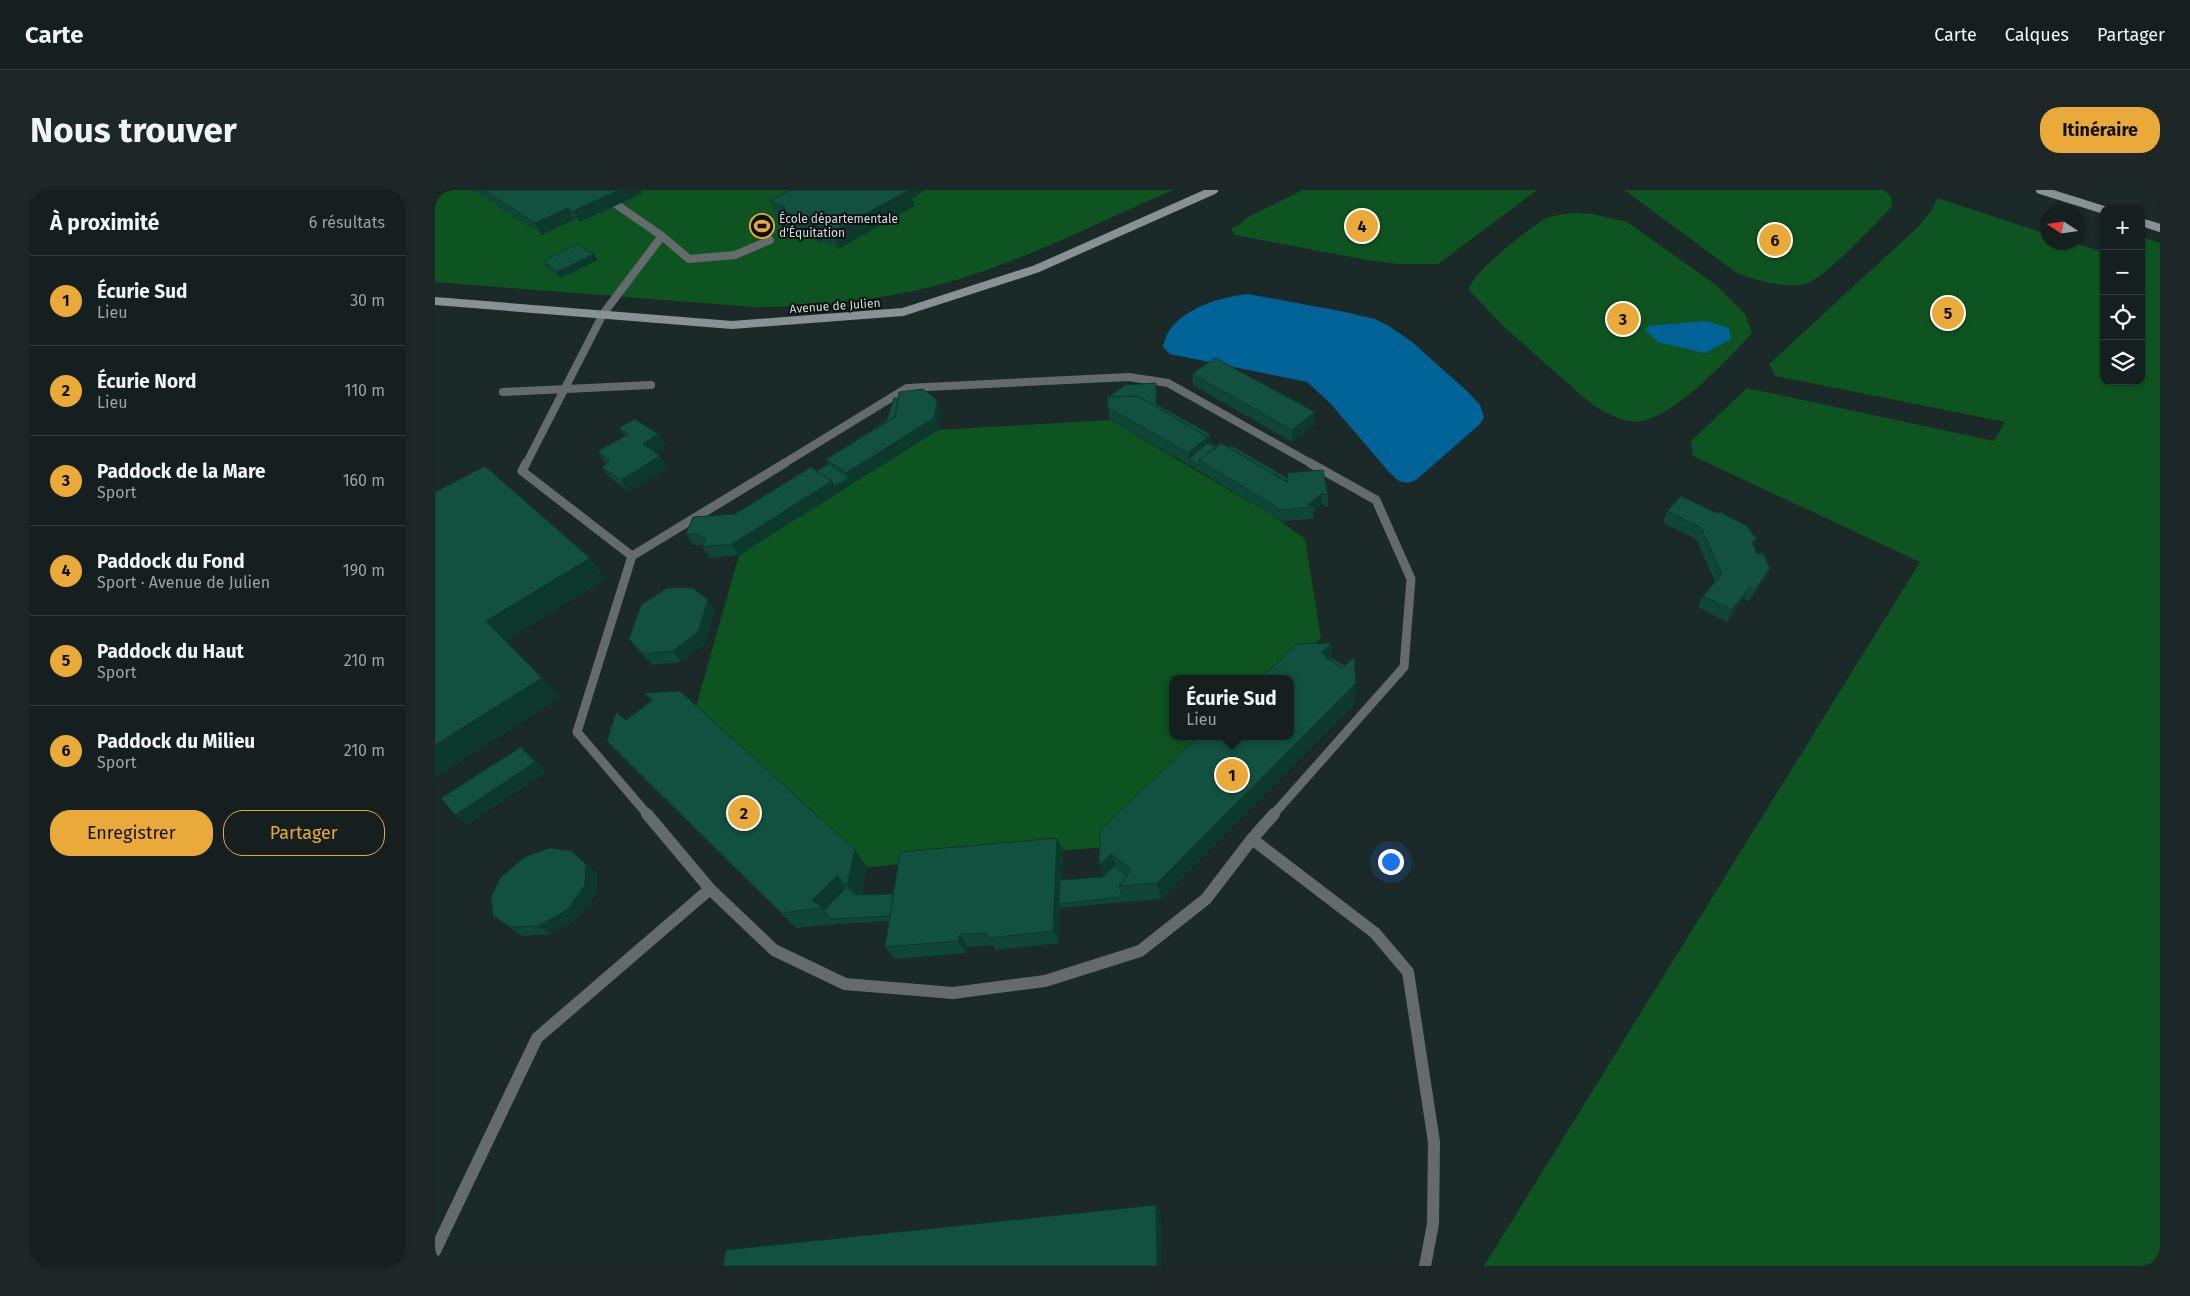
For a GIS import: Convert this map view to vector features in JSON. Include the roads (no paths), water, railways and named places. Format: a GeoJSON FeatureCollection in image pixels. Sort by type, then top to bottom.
{"type":"FeatureCollection","features":[{"type":"Feature","properties":{"kind":"street","name":"Avenue de Julien"},"geometry":{"type":"LineString","coordinates":[[435,301],[732,325],[903,312],[1037,269],[1214,190]]}},
{"type":"Feature","properties":{"kind":"street"},"geometry":{"type":"LineString","coordinates":[[2039,190],[2100,209]]}},
{"type":"Feature","properties":{"kind":"street"},"geometry":{"type":"LineString","coordinates":[[2145,223],[2160,228]]}},
{"type":"Feature","properties":{"kind":"lane"},"geometry":{"type":"LineString","coordinates":[[617,205],[662,236],[689,259],[735,255],[770,240]]}},
{"type":"Feature","properties":{"kind":"lane"},"geometry":{"type":"LineString","coordinates":[[632,556],[522,471],[603,314],[662,236]]}},
{"type":"Feature","properties":{"kind":"lane"},"geometry":{"type":"LineString","coordinates":[[1129,377],[1168,383],[1376,500],[1411,579],[1404,666],[1253,839],[1206,899],[1141,951],[1045,981],[953,993],[845,984],[774,950],[710,889],[577,732],[632,556],[907,388],[1129,377]]}},
{"type":"Feature","properties":{"kind":"lane"},"geometry":{"type":"LineString","coordinates":[[503,392],[651,385]]}},
{"type":"Feature","properties":{"kind":"lane"},"geometry":{"type":"LineString","coordinates":[[1253,839],[1375,933],[1408,972],[1434,1142],[1433,1224],[1425,1266]]}},
{"type":"Feature","properties":{"kind":"lane"},"geometry":{"type":"LineString","coordinates":[[435,1251],[537,1038],[710,889]]}},
{"type":"Feature","properties":{"kind":"water"},"geometry":{"type":"Polygon","coordinates":[[[1248,294],[1345,312],[1375,319],[1389,326],[1412,342],[1468,392],[1480,405],[1484,417],[1480,424],[1416,480],[1408,483],[1399,481],[1389,472],[1330,403],[1307,382],[1170,354],[1163,347],[1167,335],[1174,324],[1196,308],[1223,299],[1248,294]]]}},
{"type":"Feature","properties":{"kind":"water"},"geometry":{"type":"Polygon","coordinates":[[[1705,321],[1729,328],[1731,339],[1705,353],[1658,342],[1645,330],[1649,326],[1705,321]]]}},
{"type":"Feature","properties":{"kind":"place","name":"École départementale d'Équitation"},"geometry":{"type":"Point","coordinates":[762,226]}},
{"type":"Feature","properties":{"kind":"place","name":"Paddock du Fond"},"geometry":{"type":"Point","coordinates":[1362,226]}},
{"type":"Feature","properties":{"kind":"place","name":"Paddock du Milieu"},"geometry":{"type":"Point","coordinates":[1775,240]}},
{"type":"Feature","properties":{"kind":"place","name":"Paddock du Haut"},"geometry":{"type":"Point","coordinates":[1948,313]}},
{"type":"Feature","properties":{"kind":"place","name":"Paddock de la Mare"},"geometry":{"type":"Point","coordinates":[1623,319]}},
{"type":"Feature","properties":{"kind":"place","name":"Écurie Sud"},"geometry":{"type":"Point","coordinates":[1232,775]}},
{"type":"Feature","properties":{"kind":"place","name":"Écurie Nord"},"geometry":{"type":"Point","coordinates":[744,813]}}]}
